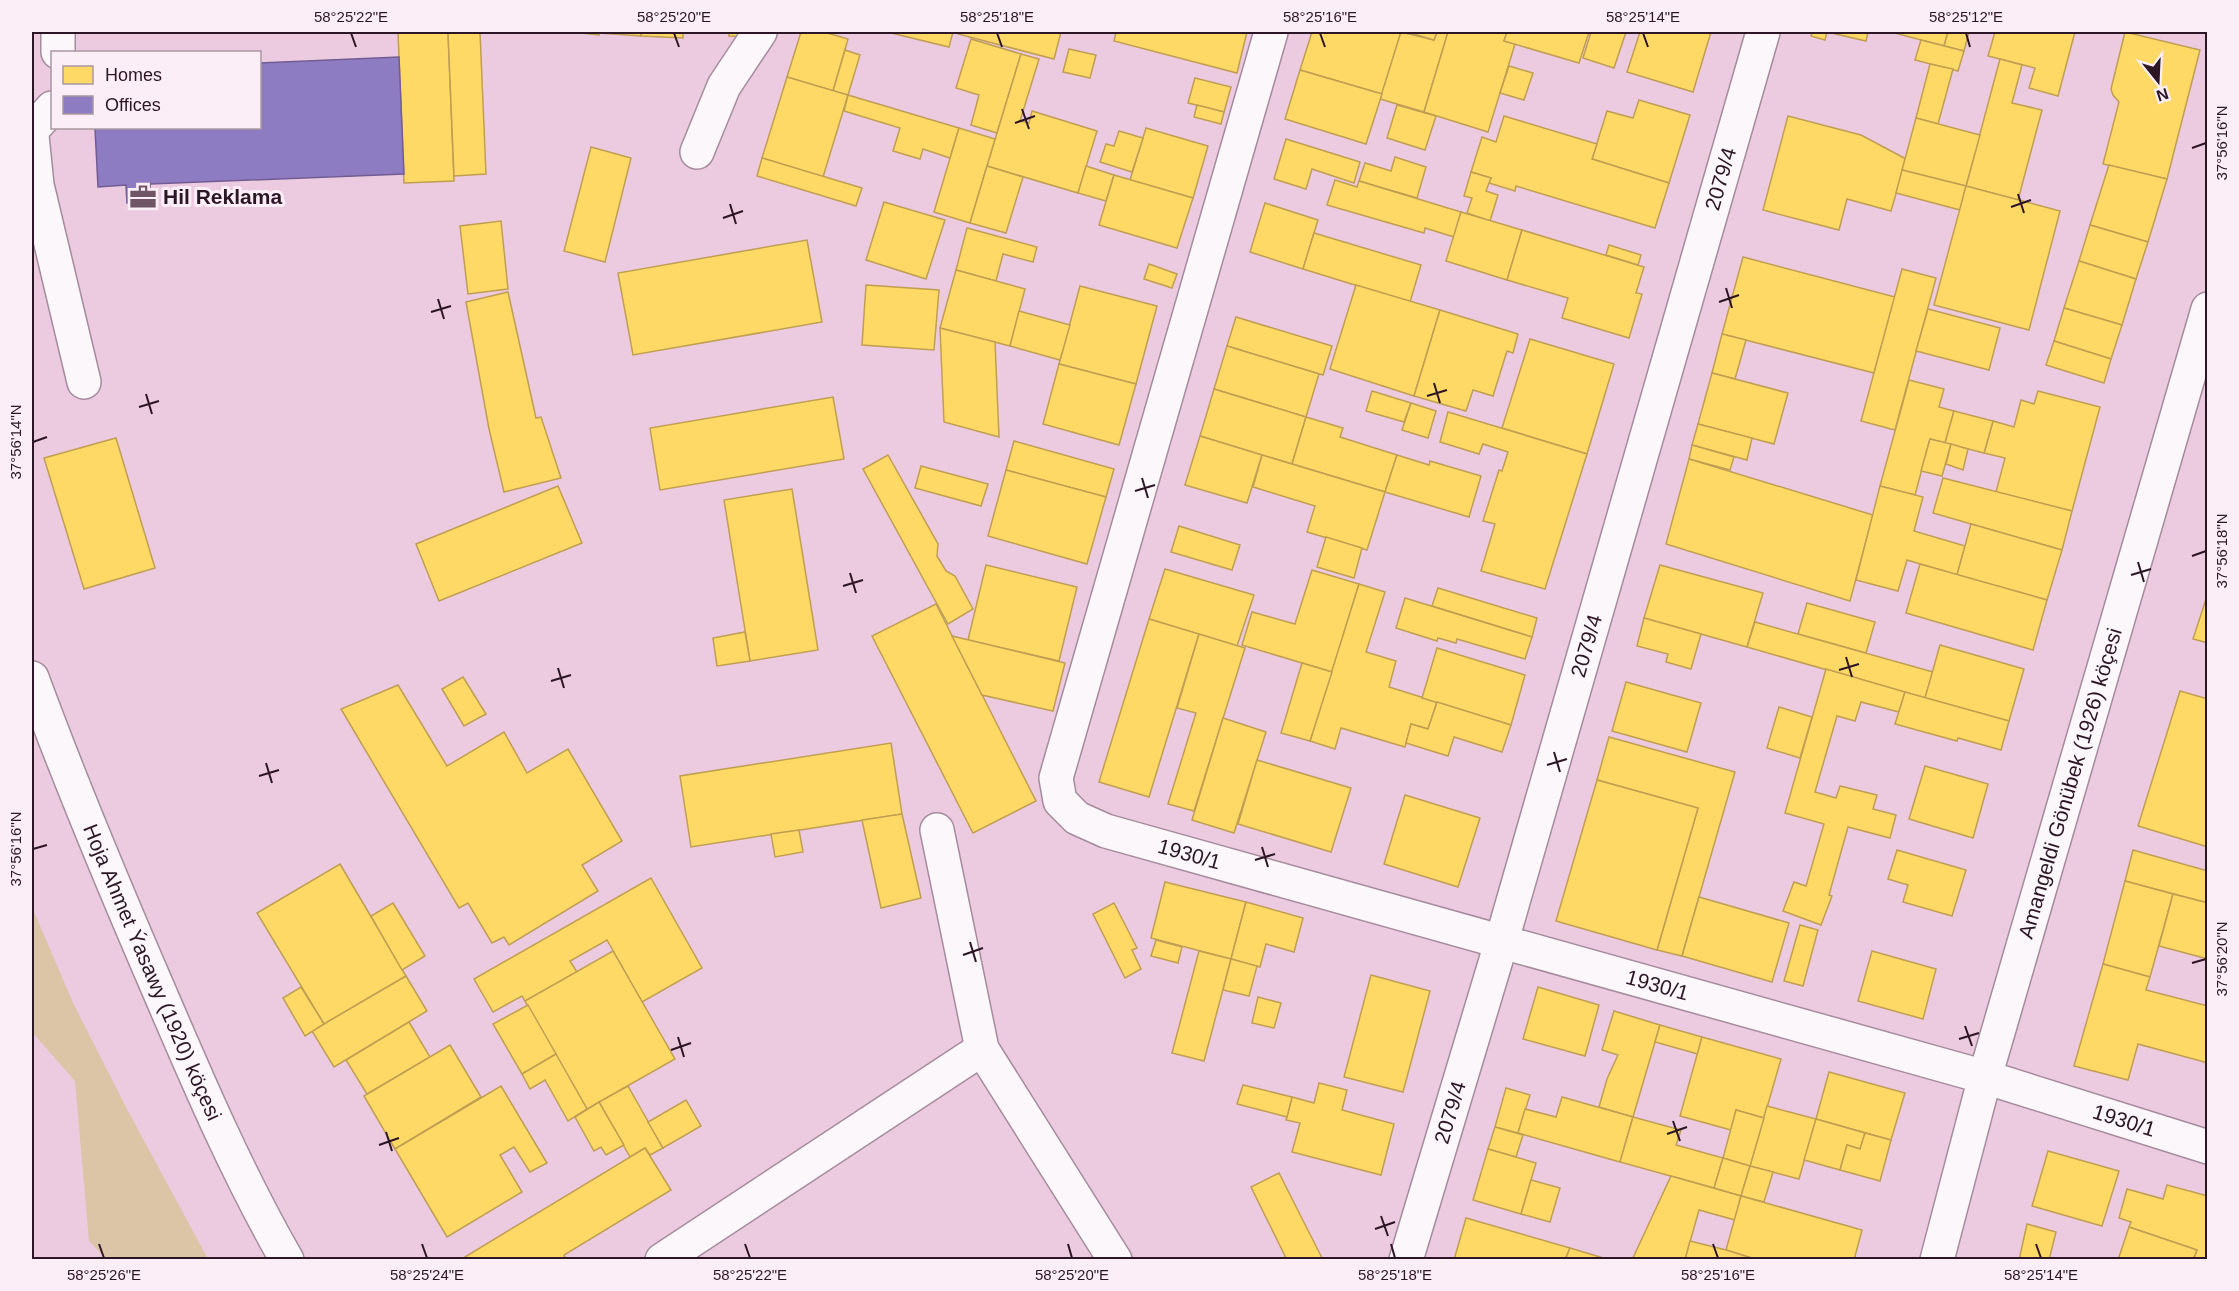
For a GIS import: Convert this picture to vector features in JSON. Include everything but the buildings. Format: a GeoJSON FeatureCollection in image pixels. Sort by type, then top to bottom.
{"type":"FeatureCollection","features":[{"type":"Feature","properties":{"kind":"street"},"geometry":{"type":"LineString","coordinates":[[58,32],[58,51]]}},
{"type":"Feature","properties":{"kind":"street"},"geometry":{"type":"LineString","coordinates":[[697,152],[724,86],[760,32]]}},
{"type":"Feature","properties":{"kind":"street","name":"1930/1"},"geometry":{"type":"LineString","coordinates":[[1271,32],[1056,778],[1060,801],[1077,819],[1106,831],[1985,1077],[2208,1147]]}},
{"type":"Feature","properties":{"kind":"street","name":"2079/4"},"geometry":{"type":"LineString","coordinates":[[1406,1260],[1502,940],[1763,32]]}},
{"type":"Feature","properties":{"kind":"street"},"geometry":{"type":"LineString","coordinates":[[32,130],[51,109]]}},
{"type":"Feature","properties":{"kind":"street"},"geometry":{"type":"LineString","coordinates":[[32,136],[37,185],[84,382]]}},
{"type":"Feature","properties":{"kind":"street","name":"Amangeldi Gönübek (1926) köçesi"},"geometry":{"type":"LineString","coordinates":[[1937,1260],[1985,1077],[2208,309]]}},
{"type":"Feature","properties":{"kind":"street","name":"Hoja Ahmet Ýasawy (1920) köçesi"},"geometry":{"type":"LineString","coordinates":[[32,678],[96,842],[197,1080],[261,1215],[287,1260]]}},
{"type":"Feature","properties":{"kind":"street"},"geometry":{"type":"LineString","coordinates":[[937,830],[982,1049],[1115,1260]]}},
{"type":"Feature","properties":{"kind":"street"},"geometry":{"type":"LineString","coordinates":[[662,1260],[982,1049]]}},
{"type":"Feature","properties":{"kind":"shaded area"},"geometry":{"type":"Polygon","coordinates":[[[32,907],[73,1003],[208,1259],[106,1259],[89,1241],[75,1081],[32,1032],[32,907]]]}},
{"type":"Feature","properties":{"kind":"place","name":"Hil Reklama"},"geometry":{"type":"Point","coordinates":[143,197]}}]}
